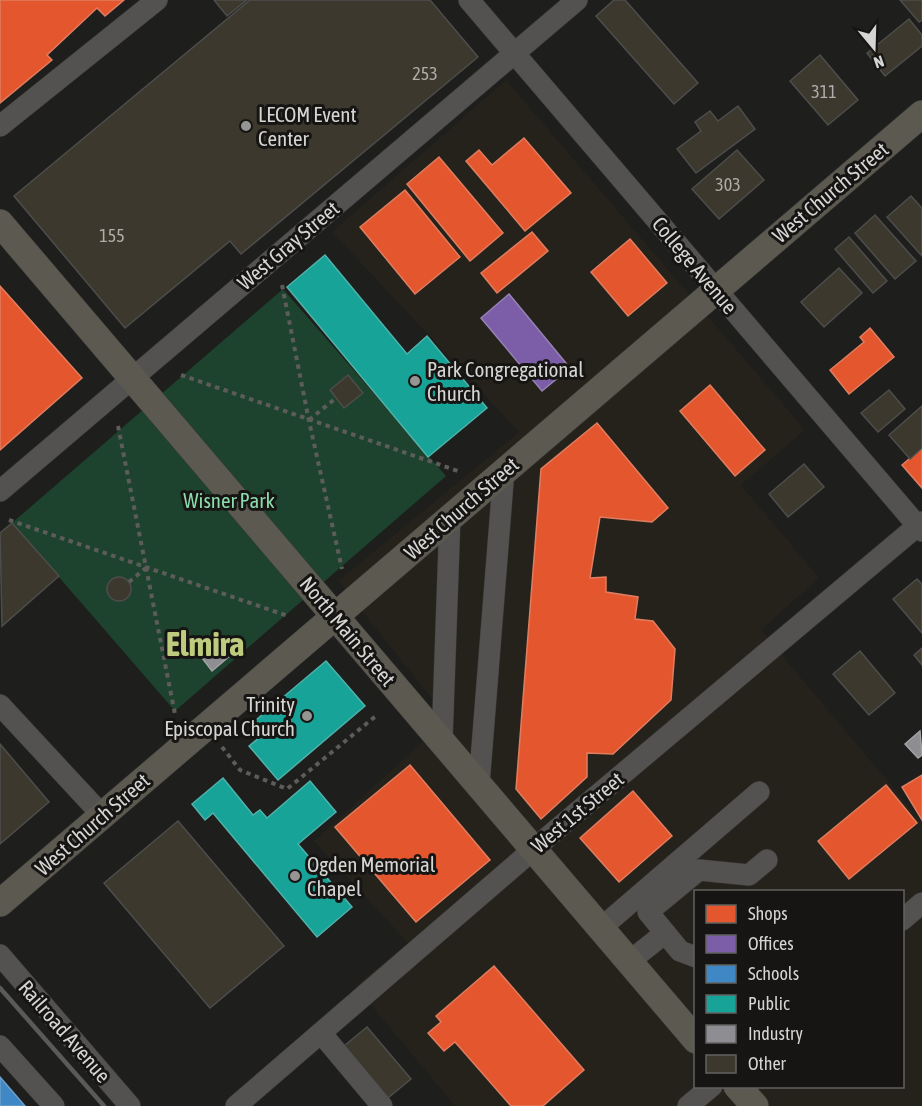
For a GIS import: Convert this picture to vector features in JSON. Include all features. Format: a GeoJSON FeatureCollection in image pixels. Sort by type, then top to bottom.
{"type":"FeatureCollection","features":[{"type":"Feature","properties":{"kind":"main road","name":"West Church Street"},"geometry":{"type":"LineString","coordinates":[[0,903],[922,114]]}},
{"type":"Feature","properties":{"kind":"main road","name":"North Main Street"},"geometry":{"type":"LineString","coordinates":[[0,223],[601,928],[692,1029]]}},
{"type":"Feature","properties":{"kind":"main road"},"geometry":{"type":"LineString","coordinates":[[739,1088],[754,1106]]}},
{"type":"Feature","properties":{"kind":"street"},"geometry":{"type":"LineString","coordinates":[[0,126],[158,0]]}},
{"type":"Feature","properties":{"kind":"street","name":"College Avenue"},"geometry":{"type":"LineString","coordinates":[[469,0],[921,526]]}},
{"type":"Feature","properties":{"kind":"street","name":"West Gray Street"},"geometry":{"type":"LineString","coordinates":[[0,491],[577,0]]}},
{"type":"Feature","properties":{"kind":"street"},"geometry":{"type":"LineString","coordinates":[[479,785],[504,470]]}},
{"type":"Feature","properties":{"kind":"street"},"geometry":{"type":"LineString","coordinates":[[442,741],[450,517]]}},
{"type":"Feature","properties":{"kind":"street","name":"West 1st Street"},"geometry":{"type":"LineString","coordinates":[[236,1106],[534,849],[921,526]]}},
{"type":"Feature","properties":{"kind":"street"},"geometry":{"type":"LineString","coordinates":[[0,705],[102,815]]}},
{"type":"Feature","properties":{"kind":"street"},"geometry":{"type":"LineString","coordinates":[[601,928],[759,792]]}},
{"type":"Feature","properties":{"kind":"street"},"geometry":{"type":"LineString","coordinates":[[694,956],[680,951],[648,912],[699,870],[749,875],[767,861]]}},
{"type":"Feature","properties":{"kind":"street"},"geometry":{"type":"LineString","coordinates":[[904,919],[922,903]]}},
{"type":"Feature","properties":{"kind":"street"},"geometry":{"type":"LineString","coordinates":[[630,961],[665,933]]}},
{"type":"Feature","properties":{"kind":"street","name":"Railroad Avenue"},"geometry":{"type":"LineString","coordinates":[[0,955],[130,1106]]}},
{"type":"Feature","properties":{"kind":"street"},"geometry":{"type":"LineString","coordinates":[[321,1033],[382,1106]]}},
{"type":"Feature","properties":{"kind":"street"},"geometry":{"type":"LineString","coordinates":[[0,1046],[54,1106]]}},
{"type":"Feature","properties":{"kind":"street"},"geometry":{"type":"LineString","coordinates":[[688,1106],[710,1088]]}},
{"type":"Feature","properties":{"kind":"path"},"geometry":{"type":"LineString","coordinates":[[282,285],[342,569]]}},
{"type":"Feature","properties":{"kind":"path"},"geometry":{"type":"LineString","coordinates":[[181,375],[458,471]]}},
{"type":"Feature","properties":{"kind":"path"},"geometry":{"type":"LineString","coordinates":[[309,421],[336,398]]}},
{"type":"Feature","properties":{"kind":"path"},"geometry":{"type":"LineString","coordinates":[[118,426],[175,714]]}},
{"type":"Feature","properties":{"kind":"path"},"geometry":{"type":"LineString","coordinates":[[9,520],[288,616]]}},
{"type":"Feature","properties":{"kind":"path"},"geometry":{"type":"LineString","coordinates":[[129,582],[147,568]]}},
{"type":"Feature","properties":{"kind":"path"},"geometry":{"type":"LineString","coordinates":[[222,747],[240,770],[287,789],[377,715]]}},
{"type":"Feature","properties":{"kind":"shaded area"},"geometry":{"type":"Polygon","coordinates":[[[506,80],[805,430],[741,485],[819,578],[761,630],[922,822],[922,1106],[455,1106],[355,986],[408,943],[314,841],[448,719],[338,581],[519,432],[332,232],[506,80]]]}},
{"type":"Feature","properties":{"kind":"green space","name":"Wisner Park"},"geometry":{"type":"Polygon","coordinates":[[[283,289],[446,476],[175,711],[12,523],[283,289]]]}},
{"type":"Feature","properties":{"kind":"building: Shops"},"geometry":{"type":"Polygon","coordinates":[[[0,0],[124,0],[105,16],[97,8],[47,55],[52,60],[0,103],[0,0]]]}},
{"type":"Feature","properties":{"kind":"building: Shops"},"geometry":{"type":"Polygon","coordinates":[[[524,138],[571,193],[525,231],[466,161],[479,150],[492,165],[524,138]]]}},
{"type":"Feature","properties":{"kind":"building: Shops"},"geometry":{"type":"Polygon","coordinates":[[[439,157],[503,233],[470,261],[407,184],[439,157]]]}},
{"type":"Feature","properties":{"kind":"building: Shops"},"geometry":{"type":"Polygon","coordinates":[[[405,190],[460,257],[415,294],[360,227],[405,190]]]}},
{"type":"Feature","properties":{"kind":"building: Shops"},"geometry":{"type":"Polygon","coordinates":[[[532,232],[548,251],[497,293],[481,273],[532,232]]]}},
{"type":"Feature","properties":{"kind":"building: Shops"},"geometry":{"type":"Polygon","coordinates":[[[630,239],[667,283],[628,316],[591,272],[630,239]]]}},
{"type":"Feature","properties":{"kind":"building: Shops"},"geometry":{"type":"Polygon","coordinates":[[[0,286],[82,378],[0,450],[0,286]]]}},
{"type":"Feature","properties":{"kind":"building: Shops"},"geometry":{"type":"Polygon","coordinates":[[[870,328],[894,357],[849,394],[830,370],[864,342],[860,337],[870,328]]]}},
{"type":"Feature","properties":{"kind":"building: Shops"},"geometry":{"type":"Polygon","coordinates":[[[710,385],[765,450],[735,476],[680,411],[710,385]]]}},
{"type":"Feature","properties":{"kind":"building: Shops"},"geometry":{"type":"Polygon","coordinates":[[[597,423],[668,508],[652,522],[600,517],[590,578],[606,577],[606,592],[638,597],[635,619],[653,621],[675,649],[671,700],[613,754],[587,753],[587,777],[541,819],[516,789],[541,469],[597,423]]]}},
{"type":"Feature","properties":{"kind":"building: Shops"},"geometry":{"type":"Polygon","coordinates":[[[922,448],[922,488],[902,465],[922,448]]]}},
{"type":"Feature","properties":{"kind":"building: Shops"},"geometry":{"type":"Polygon","coordinates":[[[410,765],[490,860],[416,922],[335,827],[410,765]]]}},
{"type":"Feature","properties":{"kind":"building: Shops"},"geometry":{"type":"Polygon","coordinates":[[[922,775],[922,820],[902,787],[922,775]]]}},
{"type":"Feature","properties":{"kind":"building: Shops"},"geometry":{"type":"Polygon","coordinates":[[[886,785],[917,823],[849,879],[818,841],[886,785]]]}},
{"type":"Feature","properties":{"kind":"building: Shops"},"geometry":{"type":"Polygon","coordinates":[[[633,791],[672,836],[619,882],[580,838],[633,791]]]}},
{"type":"Feature","properties":{"kind":"building: Shops"},"geometry":{"type":"Polygon","coordinates":[[[494,966],[584,1070],[543,1106],[511,1106],[455,1042],[444,1051],[428,1033],[441,1022],[436,1016],[494,966]]]}},
{"type":"Feature","properties":{"kind":"building: Offices"},"geometry":{"type":"Polygon","coordinates":[[[509,294],[570,368],[542,391],[481,318],[509,294]]]}},
{"type":"Feature","properties":{"kind":"building: Schools"},"geometry":{"type":"Polygon","coordinates":[[[0,1077],[25,1106],[0,1106],[0,1077]]]}},
{"type":"Feature","properties":{"kind":"building: Public","name":"Park Congregational Church"},"geometry":{"type":"Polygon","coordinates":[[[325,255],[407,354],[427,336],[487,408],[428,457],[287,287],[325,255]]]}},
{"type":"Feature","properties":{"kind":"building: Public","name":"Trinity Episcopal Church"},"geometry":{"type":"Polygon","coordinates":[[[326,661],[365,706],[278,780],[249,746],[260,737],[250,725],[326,661]]]}},
{"type":"Feature","properties":{"kind":"building: Public","name":"Ogden Memorial Chapel"},"geometry":{"type":"Polygon","coordinates":[[[223,778],[253,815],[260,810],[267,818],[310,781],[336,812],[298,844],[352,907],[317,937],[213,813],[205,820],[192,804],[223,778]]]}},
{"type":"Feature","properties":{"kind":"building: Industry"},"geometry":{"type":"Polygon","coordinates":[[[221,643],[231,655],[212,671],[202,658],[221,643]]]}},
{"type":"Feature","properties":{"kind":"building: Industry"},"geometry":{"type":"Polygon","coordinates":[[[920,731],[922,755],[918,758],[905,744],[920,731]]]}},
{"type":"Feature","properties":{"kind":"building: Other"},"geometry":{"type":"Polygon","coordinates":[[[214,0],[247,0],[227,16],[214,0]]]}},
{"type":"Feature","properties":{"kind":"building: Other","name":"LECOM Event Center"},"geometry":{"type":"Polygon","coordinates":[[[250,0],[430,0],[478,57],[241,254],[230,241],[125,328],[14,196],[250,0]]]}},
{"type":"Feature","properties":{"kind":"building: Other"},"geometry":{"type":"Polygon","coordinates":[[[614,0],[625,0],[698,83],[674,104],[596,16],[614,0]]]}},
{"type":"Feature","properties":{"kind":"building: Other"},"geometry":{"type":"Polygon","coordinates":[[[900,0],[922,0],[922,20],[919,22],[900,0]]]}},
{"type":"Feature","properties":{"kind":"building: Other"},"geometry":{"type":"Polygon","coordinates":[[[909,19],[922,35],[922,46],[885,76],[867,53],[909,19]]]}},
{"type":"Feature","properties":{"kind":"building: Other"},"geometry":{"type":"Polygon","coordinates":[[[820,55],[858,100],[828,125],[790,81],[820,55]]]}},
{"type":"Feature","properties":{"kind":"building: Other"},"geometry":{"type":"Polygon","coordinates":[[[738,106],[755,129],[696,173],[677,149],[701,131],[695,122],[710,111],[718,121],[738,106]]]}},
{"type":"Feature","properties":{"kind":"building: Other"},"geometry":{"type":"Polygon","coordinates":[[[737,150],[764,180],[719,219],[692,189],[737,150]]]}},
{"type":"Feature","properties":{"kind":"building: Other"},"geometry":{"type":"Polygon","coordinates":[[[911,196],[922,208],[922,256],[887,217],[911,196]]]}},
{"type":"Feature","properties":{"kind":"building: Other"},"geometry":{"type":"Polygon","coordinates":[[[875,215],[916,261],[895,279],[855,233],[875,215]]]}},
{"type":"Feature","properties":{"kind":"building: Other"},"geometry":{"type":"Polygon","coordinates":[[[849,237],[887,281],[873,293],[835,249],[849,237]]]}},
{"type":"Feature","properties":{"kind":"building: Other"},"geometry":{"type":"Polygon","coordinates":[[[839,268],[862,293],[824,327],[801,302],[839,268]]]}},
{"type":"Feature","properties":{"kind":"building: Other"},"geometry":{"type":"Polygon","coordinates":[[[348,375],[363,393],[344,408],[330,390],[348,375]]]}},
{"type":"Feature","properties":{"kind":"building: Other"},"geometry":{"type":"Polygon","coordinates":[[[889,390],[905,409],[878,432],[861,413],[889,390]]]}},
{"type":"Feature","properties":{"kind":"building: Other"},"geometry":{"type":"Polygon","coordinates":[[[922,406],[922,448],[910,459],[889,435],[922,406]]]}},
{"type":"Feature","properties":{"kind":"building: Other"},"geometry":{"type":"Polygon","coordinates":[[[804,464],[824,487],[788,517],[769,494],[804,464]]]}},
{"type":"Feature","properties":{"kind":"building: Other"},"geometry":{"type":"Polygon","coordinates":[[[12,523],[59,576],[2,626],[0,533],[12,523]]]}},
{"type":"Feature","properties":{"kind":"building: Other"},"geometry":{"type":"Polygon","coordinates":[[[119,577],[124,578],[130,584],[130,594],[124,600],[119,601],[114,600],[108,594],[107,589],[108,584],[114,578],[119,577]]]}},
{"type":"Feature","properties":{"kind":"building: Other"},"geometry":{"type":"Polygon","coordinates":[[[917,579],[922,584],[922,633],[893,599],[917,579]]]}},
{"type":"Feature","properties":{"kind":"building: Other"},"geometry":{"type":"Polygon","coordinates":[[[922,648],[922,665],[914,655],[922,648]]]}},
{"type":"Feature","properties":{"kind":"building: Other"},"geometry":{"type":"Polygon","coordinates":[[[860,651],[895,693],[869,715],[833,674],[860,651]]]}},
{"type":"Feature","properties":{"kind":"building: Other"},"geometry":{"type":"Polygon","coordinates":[[[0,744],[49,802],[0,844],[0,744]]]}},
{"type":"Feature","properties":{"kind":"building: Other"},"geometry":{"type":"Polygon","coordinates":[[[178,821],[284,946],[210,1008],[104,883],[178,821]]]}},
{"type":"Feature","properties":{"kind":"building: Other"},"geometry":{"type":"Polygon","coordinates":[[[367,1027],[411,1079],[383,1102],[339,1050],[367,1027]]]}},
{"type":"Feature","properties":{"kind":"railway"},"geometry":{"type":"LineString","coordinates":[[0,988],[104,1106]]}},
{"type":"Feature","properties":{"kind":"place","name":"LECOM Event Center"},"geometry":{"type":"Point","coordinates":[246,126]}},
{"type":"Feature","properties":{"kind":"place","name":"Park Congregational Church"},"geometry":{"type":"Point","coordinates":[415,381]}},
{"type":"Feature","properties":{"kind":"place","name":"Trinity Episcopal Church"},"geometry":{"type":"Point","coordinates":[307,716]}},
{"type":"Feature","properties":{"kind":"place","name":"Ogden Memorial Chapel"},"geometry":{"type":"Point","coordinates":[295,876]}},
{"type":"Feature","properties":{"kind":"district","name":"Elmira"},"geometry":{"type":"Point","coordinates":[205,644]}}]}
